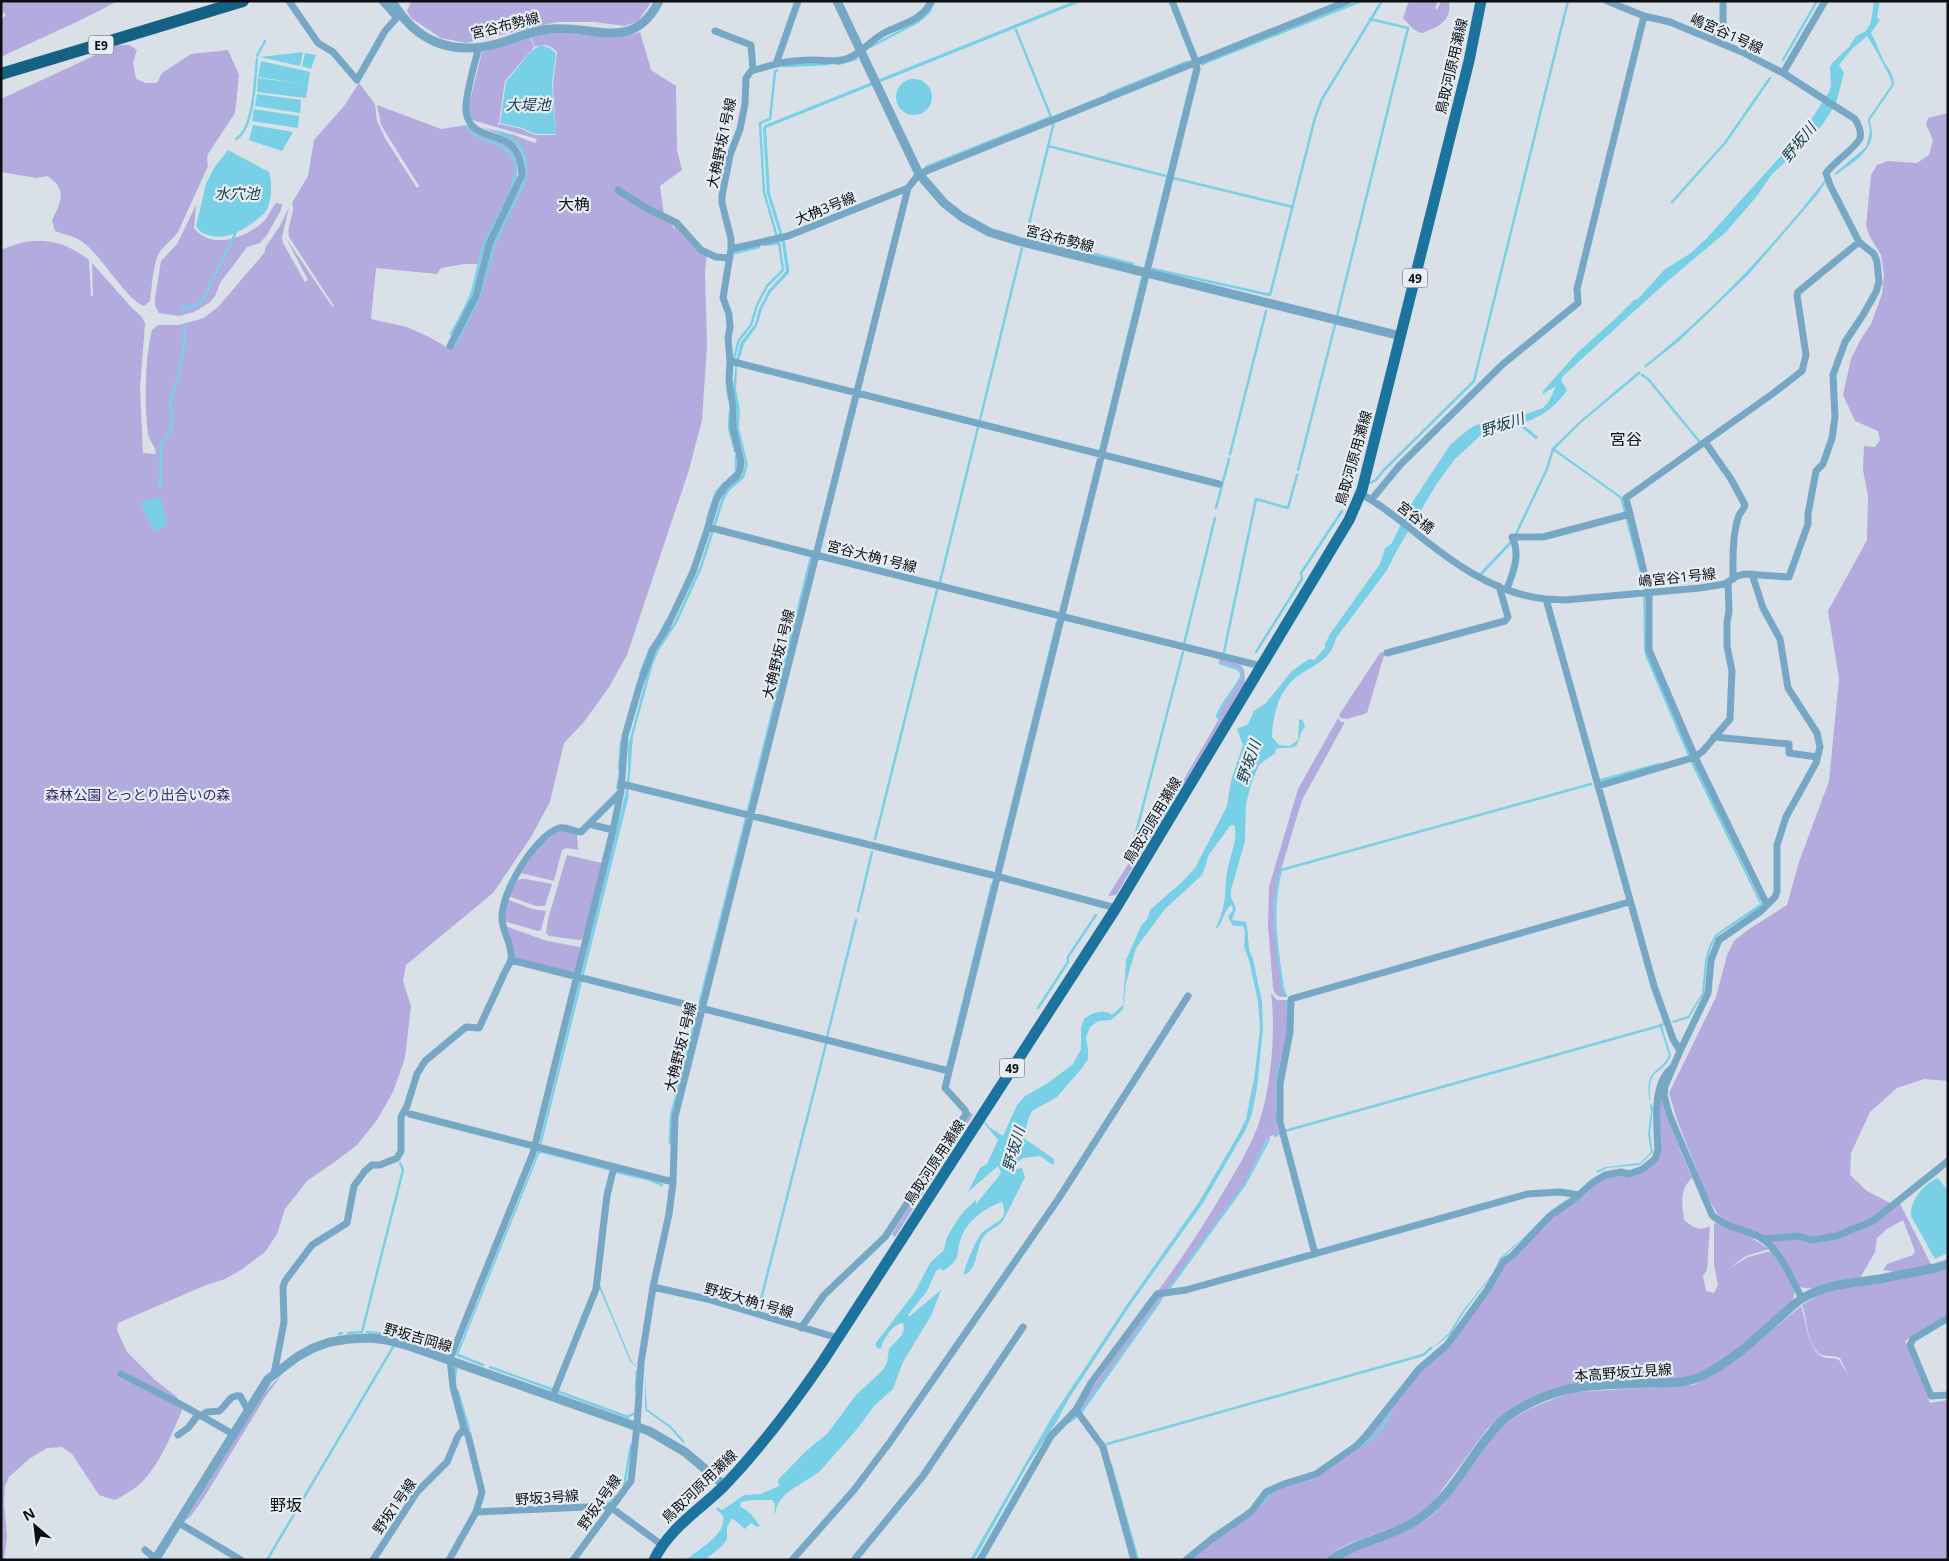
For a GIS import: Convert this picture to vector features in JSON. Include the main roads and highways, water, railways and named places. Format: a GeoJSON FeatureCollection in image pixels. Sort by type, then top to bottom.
{"type":"FeatureCollection","features":[{"type":"Feature","properties":{"kind":"highway","name":"E9"},"geometry":{"type":"LineString","coordinates":[[1,74],[200,12],[225,1]]}},
{"type":"Feature","properties":{"kind":"highway","name":"E9"},"geometry":{"type":"LineString","coordinates":[[1,70],[243,1]]}},
{"type":"Feature","properties":{"kind":"main road","name":"鳥取河原用瀬線"},"geometry":{"type":"LineString","coordinates":[[654,1560],[662,1545],[676,1528],[724,1485],[755,1451],[791,1407],[838,1338],[1116,908],[1349,520],[1361,494],[1466,70],[1481,1]]}},
{"type":"Feature","properties":{"kind":"water"},"geometry":{"type":"Polygon","coordinates":[[[1074,1],[1083,1],[766,128],[770,193],[785,242],[789,273],[771,292],[762,309],[757,326],[744,344],[737,367],[736,389],[740,410],[739,428],[748,465],[744,478],[729,491],[724,500],[702,568],[677,623],[659,650],[653,664],[633,736],[630,775],[628,775],[628,746],[650,663],[675,621],[700,566],[726,489],[742,476],[744,471],[745,461],[736,428],[737,412],[733,388],[736,360],[741,342],[755,324],[759,309],[768,291],[786,271],[782,242],[767,194],[763,128],[765,125],[1074,1]]]}},
{"type":"Feature","properties":{"kind":"water","name":"野坂川"},"geometry":{"type":"Polygon","coordinates":[[[1874,1],[1880,1],[1877,17],[1880,20],[1871,33],[1891,74],[1894,85],[1870,120],[1871,139],[1869,146],[1860,157],[1836,175],[1834,174],[1866,147],[1870,132],[1868,119],[1892,84],[1867,36],[1852,49],[1839,65],[1844,73],[1836,103],[1823,124],[1805,144],[1772,174],[1757,196],[1726,232],[1663,285],[1563,376],[1561,380],[1567,390],[1553,406],[1541,415],[1521,423],[1538,437],[1536,439],[1517,424],[1483,433],[1454,460],[1436,485],[1387,570],[1336,638],[1329,654],[1318,664],[1299,675],[1283,692],[1273,722],[1272,737],[1279,745],[1290,746],[1298,740],[1299,720],[1302,719],[1305,726],[1297,745],[1276,749],[1275,753],[1259,765],[1252,781],[1246,804],[1245,841],[1231,890],[1231,897],[1236,908],[1232,920],[1246,922],[1249,949],[1262,1001],[1263,1029],[1257,1088],[1252,1114],[1246,1129],[1203,1203],[1129,1307],[1068,1400],[1057,1421],[1027,1466],[974,1560],[970,1560],[1052,1417],[1126,1306],[1199,1202],[1246,1119],[1255,1073],[1260,1028],[1258,1001],[1249,960],[1244,947],[1245,931],[1243,926],[1233,926],[1228,917],[1233,910],[1232,905],[1215,930],[1224,903],[1227,872],[1235,836],[1234,825],[1230,826],[1208,856],[1202,875],[1165,909],[1136,948],[1126,983],[1123,1009],[1111,1020],[1098,1021],[1090,1027],[1086,1038],[1088,1059],[1082,1068],[1057,1097],[1032,1111],[1024,1136],[1025,1139],[1054,1159],[1054,1164],[1040,1156],[1023,1158],[1017,1163],[1016,1169],[1022,1168],[1025,1177],[1003,1221],[986,1234],[981,1241],[972,1268],[964,1275],[968,1259],[980,1235],[1002,1217],[1004,1208],[1002,1202],[990,1207],[972,1220],[961,1238],[956,1259],[943,1271],[941,1268],[936,1271],[927,1291],[908,1315],[910,1316],[941,1290],[932,1314],[903,1362],[893,1389],[875,1405],[821,1470],[782,1498],[777,1505],[774,1515],[775,1504],[772,1500],[741,1502],[740,1506],[751,1514],[760,1526],[757,1527],[751,1523],[745,1529],[732,1518],[727,1527],[727,1539],[723,1545],[705,1560],[686,1560],[711,1541],[721,1529],[723,1516],[716,1509],[718,1507],[721,1510],[724,1509],[744,1495],[761,1494],[779,1486],[778,1480],[806,1451],[827,1434],[856,1395],[883,1370],[887,1363],[889,1349],[902,1335],[903,1323],[892,1329],[886,1336],[881,1348],[878,1349],[875,1344],[915,1292],[930,1263],[944,1250],[947,1237],[958,1219],[976,1200],[976,1204],[1001,1172],[998,1166],[968,1192],[980,1168],[987,1164],[998,1140],[984,1123],[985,1121],[989,1127],[1003,1136],[1017,1105],[1025,1096],[1048,1083],[1073,1064],[1081,1049],[1081,1028],[1084,1019],[1098,1012],[1112,1015],[1123,1005],[1126,960],[1141,926],[1148,918],[1150,910],[1195,868],[1227,806],[1231,781],[1243,745],[1237,729],[1248,724],[1254,711],[1266,703],[1292,671],[1309,659],[1314,660],[1325,648],[1330,634],[1380,564],[1385,548],[1392,543],[1408,509],[1450,445],[1476,425],[1518,417],[1543,408],[1549,401],[1556,386],[1543,394],[1543,391],[1576,354],[1634,300],[1638,299],[1664,270],[1691,253],[1707,238],[1805,129],[1829,92],[1832,63],[1849,47],[1856,36],[1866,31],[1871,22],[1874,1]]]}},
{"type":"Feature","properties":{"kind":"water","name":"大堤池"},"geometry":{"type":"Polygon","coordinates":[[[541,45],[550,48],[556,54],[552,83],[556,134],[535,134],[522,128],[500,123],[506,82],[531,51],[541,45]]]}},
{"type":"Feature","properties":{"kind":"water"},"geometry":{"type":"Polygon","coordinates":[[[303,52],[300,66],[260,57],[303,52]]]}},
{"type":"Feature","properties":{"kind":"water"},"geometry":{"type":"Polygon","coordinates":[[[305,53],[316,55],[311,69],[302,66],[305,53]]]}},
{"type":"Feature","properties":{"kind":"water"},"geometry":{"type":"Polygon","coordinates":[[[261,61],[310,72],[306,98],[257,92],[258,78],[302,84],[258,77],[261,61]]]}},
{"type":"Feature","properties":{"kind":"water"},"geometry":{"type":"Polygon","coordinates":[[[1193,69],[1194,69],[1144,267],[1193,69]]]}},
{"type":"Feature","properties":{"kind":"water"},"geometry":{"type":"Polygon","coordinates":[[[914,79],[927,84],[932,97],[927,110],[914,115],[901,110],[896,97],[901,84],[914,79]]]}},
{"type":"Feature","properties":{"kind":"water"},"geometry":{"type":"Polygon","coordinates":[[[257,94],[301,100],[300,113],[255,106],[257,94]]]}},
{"type":"Feature","properties":{"kind":"water"},"geometry":{"type":"Polygon","coordinates":[[[254,109],[299,116],[298,128],[252,121],[254,109]]]}},
{"type":"Feature","properties":{"kind":"water"},"geometry":{"type":"Polygon","coordinates":[[[253,125],[293,132],[282,151],[249,140],[253,125]]]}},
{"type":"Feature","properties":{"kind":"water","name":"水穴池"},"geometry":{"type":"Polygon","coordinates":[[[228,150],[269,172],[270,198],[268,207],[255,221],[235,233],[218,237],[202,233],[196,226],[206,184],[214,168],[228,150]]]}},
{"type":"Feature","properties":{"kind":"water"},"geometry":{"type":"Polygon","coordinates":[[[1825,180],[1817,195],[1748,275],[1679,341],[1645,368],[1644,366],[1694,324],[1740,279],[1825,180]]]}},
{"type":"Feature","properties":{"kind":"water"},"geometry":{"type":"Polygon","coordinates":[[[1141,277],[1143,277],[1099,451],[1141,277]]]}},
{"type":"Feature","properties":{"kind":"water"},"geometry":{"type":"Polygon","coordinates":[[[1639,371],[1641,373],[1581,423],[1555,449],[1622,497],[1645,585],[1646,648],[1694,762],[1762,904],[1761,907],[1718,935],[1711,947],[1707,961],[1704,993],[1689,1018],[1673,1023],[1672,1021],[1688,1016],[1702,993],[1705,960],[1709,946],[1716,934],[1760,904],[1691,763],[1645,655],[1643,585],[1620,498],[1551,449],[1580,421],[1639,371]]]}},
{"type":"Feature","properties":{"kind":"water"},"geometry":{"type":"Polygon","coordinates":[[[160,497],[167,522],[164,527],[155,532],[141,505],[143,501],[160,497]]]}},
{"type":"Feature","properties":{"kind":"water"},"geometry":{"type":"Polygon","coordinates":[[[1511,540],[1513,542],[1482,575],[1479,574],[1511,540]]]}},
{"type":"Feature","properties":{"kind":"water"},"geometry":{"type":"Polygon","coordinates":[[[1056,621],[1058,621],[997,870],[995,870],[1056,621]]]}},
{"type":"Feature","properties":{"kind":"water"},"geometry":{"type":"Polygon","coordinates":[[[626,791],[629,795],[541,1146],[611,1169],[611,1171],[542,1153],[539,1154],[458,1355],[456,1355],[537,1154],[626,791]]]}},
{"type":"Feature","properties":{"kind":"water"},"geometry":{"type":"Polygon","coordinates":[[[991,883],[948,1066],[946,1067],[991,883]]]}},
{"type":"Feature","properties":{"kind":"water"},"geometry":{"type":"Polygon","coordinates":[[[1664,1023],[1662,1026],[1671,1056],[1667,1063],[1653,1076],[1649,1100],[1649,1081],[1651,1076],[1665,1062],[1669,1055],[1659,1024],[1664,1023]]]}},
{"type":"Feature","properties":{"kind":"water"},"geometry":{"type":"Polygon","coordinates":[[[1651,1103],[1653,1109],[1650,1134],[1653,1152],[1640,1165],[1607,1168],[1597,1173],[1596,1171],[1606,1167],[1640,1163],[1651,1152],[1648,1134],[1651,1103]]]}},
{"type":"Feature","properties":{"kind":"water"},"geometry":{"type":"Polygon","coordinates":[[[615,1173],[607,1215],[600,1285],[631,1360],[637,1368],[630,1361],[598,1285],[606,1212],[615,1173]]]}},
{"type":"Feature","properties":{"kind":"water"},"geometry":{"type":"Polygon","coordinates":[[[1938,1178],[1948,1191],[1948,1253],[1935,1259],[1911,1216],[1911,1211],[1915,1199],[1923,1188],[1938,1178]]]}},
{"type":"Feature","properties":{"kind":"water"},"geometry":{"type":"Polygon","coordinates":[[[1570,1197],[1502,1258],[1493,1274],[1464,1312],[1451,1334],[1430,1350],[1449,1333],[1462,1312],[1493,1273],[1500,1258],[1550,1211],[1570,1197]]]}},
{"type":"Feature","properties":{"kind":"water"},"geometry":{"type":"Polygon","coordinates":[[[645,1373],[647,1409],[671,1426],[685,1442],[683,1443],[669,1427],[645,1410],[645,1373]]]}},
{"type":"Feature","properties":{"kind":"waterway"},"geometry":{"type":"LineString","coordinates":[[870,47],[918,22],[929,12],[935,1]]}},
{"type":"Feature","properties":{"kind":"waterway"},"geometry":{"type":"LineString","coordinates":[[1202,64],[1361,1]]}},
{"type":"Feature","properties":{"kind":"waterway"},"geometry":{"type":"LineString","coordinates":[[1153,269],[1270,295],[1315,118],[1322,99],[1382,1]]}},
{"type":"Feature","properties":{"kind":"waterway"},"geometry":{"type":"LineString","coordinates":[[1370,483],[1376,480],[1474,381],[1568,1]]}},
{"type":"Feature","properties":{"kind":"waterway"},"geometry":{"type":"LineString","coordinates":[[1783,60],[1817,1]]}},
{"type":"Feature","properties":{"kind":"waterway"},"geometry":{"type":"LineString","coordinates":[[1337,316],[1408,28],[1370,19]]}},
{"type":"Feature","properties":{"kind":"waterway"},"geometry":{"type":"LineString","coordinates":[[926,167],[1051,117],[1016,30]]}},
{"type":"Feature","properties":{"kind":"waterway"},"geometry":{"type":"LineString","coordinates":[[257,56],[265,41]]}},
{"type":"Feature","properties":{"kind":"waterway"},"geometry":{"type":"LineString","coordinates":[[236,139],[242,134],[250,115],[257,59]]}},
{"type":"Feature","properties":{"kind":"waterway"},"geometry":{"type":"LineString","coordinates":[[838,64],[856,59]]}},
{"type":"Feature","properties":{"kind":"waterway"},"geometry":{"type":"LineString","coordinates":[[1108,94],[1187,62]]}},
{"type":"Feature","properties":{"kind":"waterway"},"geometry":{"type":"LineString","coordinates":[[784,66],[828,64]]}},
{"type":"Feature","properties":{"kind":"waterway"},"geometry":{"type":"LineString","coordinates":[[777,70],[775,72],[770,119],[760,123],[764,192],[777,237]]}},
{"type":"Feature","properties":{"kind":"waterway"},"geometry":{"type":"LineString","coordinates":[[1672,202],[1725,143],[1770,78]]}},
{"type":"Feature","properties":{"kind":"waterway"},"geometry":{"type":"LineString","coordinates":[[1054,122],[1026,236],[1133,264]]}},
{"type":"Feature","properties":{"kind":"waterway"},"geometry":{"type":"LineString","coordinates":[[451,334],[470,298],[484,246],[511,191],[516,171],[515,162],[506,149],[478,137],[467,127]]}},
{"type":"Feature","properties":{"kind":"waterway"},"geometry":{"type":"LineString","coordinates":[[454,347],[477,303],[497,238],[525,182],[526,160],[520,145],[508,135],[497,132]]}},
{"type":"Feature","properties":{"kind":"waterway"},"geometry":{"type":"LineString","coordinates":[[1048,146],[1166,176]]}},
{"type":"Feature","properties":{"kind":"waterway"},"geometry":{"type":"LineString","coordinates":[[1173,178],[1293,207]]}},
{"type":"Feature","properties":{"kind":"waterway"},"geometry":{"type":"LineString","coordinates":[[183,313],[181,309],[202,302],[237,230]]}},
{"type":"Feature","properties":{"kind":"waterway"},"geometry":{"type":"LineString","coordinates":[[734,358],[739,340],[751,325],[757,305],[767,286],[783,270],[779,243],[765,245]]}},
{"type":"Feature","properties":{"kind":"waterway"},"geometry":{"type":"LineString","coordinates":[[735,253],[759,247]]}},
{"type":"Feature","properties":{"kind":"waterway"},"geometry":{"type":"LineString","coordinates":[[980,420],[1022,248]]}},
{"type":"Feature","properties":{"kind":"waterway"},"geometry":{"type":"LineString","coordinates":[[1230,454],[1266,311]]}},
{"type":"Feature","properties":{"kind":"waterway"},"geometry":{"type":"LineString","coordinates":[[160,487],[161,444],[171,429],[170,402],[179,373],[184,347],[185,325]]}},
{"type":"Feature","properties":{"kind":"waterway"},"geometry":{"type":"LineString","coordinates":[[1298,470],[1335,325]]}},
{"type":"Feature","properties":{"kind":"waterway"},"geometry":{"type":"LineString","coordinates":[[1642,375],[1648,379],[1699,441]]}},
{"type":"Feature","properties":{"kind":"waterway"},"geometry":{"type":"LineString","coordinates":[[727,387],[729,399]]}},
{"type":"Feature","properties":{"kind":"waterway"},"geometry":{"type":"LineString","coordinates":[[730,412],[729,428],[735,451]]}},
{"type":"Feature","properties":{"kind":"waterway"},"geometry":{"type":"LineString","coordinates":[[940,582],[978,427]]}},
{"type":"Feature","properties":{"kind":"waterway"},"geometry":{"type":"LineString","coordinates":[[1515,536],[1547,469],[1553,449]]}},
{"type":"Feature","properties":{"kind":"waterway"},"geometry":{"type":"LineString","coordinates":[[736,456],[736,469]]}},
{"type":"Feature","properties":{"kind":"waterway"},"geometry":{"type":"LineString","coordinates":[[1216,508],[1229,459]]}},
{"type":"Feature","properties":{"kind":"waterway"},"geometry":{"type":"LineString","coordinates":[[728,480],[736,472]]}},
{"type":"Feature","properties":{"kind":"waterway"},"geometry":{"type":"LineString","coordinates":[[1224,652],[1256,499],[1288,508],[1297,475]]}},
{"type":"Feature","properties":{"kind":"waterway"},"geometry":{"type":"LineString","coordinates":[[707,519],[716,492],[724,483]]}},
{"type":"Feature","properties":{"kind":"waterway"},"geometry":{"type":"LineString","coordinates":[[1256,652],[1302,579],[1301,573],[1342,511]]}},
{"type":"Feature","properties":{"kind":"waterway"},"geometry":{"type":"LineString","coordinates":[[1184,644],[1215,518]]}},
{"type":"Feature","properties":{"kind":"waterway"},"geometry":{"type":"LineString","coordinates":[[748,810],[811,557]]}},
{"type":"Feature","properties":{"kind":"waterway"},"geometry":{"type":"LineString","coordinates":[[875,839],[937,590]]}},
{"type":"Feature","properties":{"kind":"waterway"},"geometry":{"type":"LineString","coordinates":[[661,632],[666,621]]}},
{"type":"Feature","properties":{"kind":"waterway"},"geometry":{"type":"LineString","coordinates":[[640,674],[650,649]]}},
{"type":"Feature","properties":{"kind":"waterway"},"geometry":{"type":"LineString","coordinates":[[1130,856],[1183,652]]}},
{"type":"Feature","properties":{"kind":"waterway"},"geometry":{"type":"LineString","coordinates":[[1219,719],[1217,716],[1222,706],[1241,678],[1241,672],[1238,669],[1220,663]]}},
{"type":"Feature","properties":{"kind":"waterway"},"geometry":{"type":"LineString","coordinates":[[619,769],[621,742]]}},
{"type":"Feature","properties":{"kind":"waterway"},"geometry":{"type":"LineString","coordinates":[[1601,780],[1660,764]]}},
{"type":"Feature","properties":{"kind":"waterway"},"geometry":{"type":"LineString","coordinates":[[627,793],[629,772]]}},
{"type":"Feature","properties":{"kind":"waterway"},"geometry":{"type":"LineString","coordinates":[[617,788],[619,779]]}},
{"type":"Feature","properties":{"kind":"waterway"},"geometry":{"type":"LineString","coordinates":[[1286,996],[1283,989],[1275,915],[1281,870],[1591,784]]}},
{"type":"Feature","properties":{"kind":"waterway"},"geometry":{"type":"LineString","coordinates":[[699,1005],[746,818]]}},
{"type":"Feature","properties":{"kind":"waterway"},"geometry":{"type":"LineString","coordinates":[[858,911],[872,852]]}},
{"type":"Feature","properties":{"kind":"waterway"},"geometry":{"type":"LineString","coordinates":[[1038,1008],[1068,962],[1068,957],[1096,915]]}},
{"type":"Feature","properties":{"kind":"waterway"},"geometry":{"type":"LineString","coordinates":[[827,1037],[856,920]]}},
{"type":"Feature","properties":{"kind":"waterway"},"geometry":{"type":"LineString","coordinates":[[1287,1001],[1287,1011]]}},
{"type":"Feature","properties":{"kind":"waterway"},"geometry":{"type":"LineString","coordinates":[[670,1143],[671,1116],[698,1010]]}},
{"type":"Feature","properties":{"kind":"waterway"},"geometry":{"type":"LineString","coordinates":[[1285,1131],[1659,1026]]}},
{"type":"Feature","properties":{"kind":"waterway"},"geometry":{"type":"LineString","coordinates":[[758,1311],[826,1044]]}},
{"type":"Feature","properties":{"kind":"waterway"},"geometry":{"type":"LineString","coordinates":[[1277,1082],[1280,1065]]}},
{"type":"Feature","properties":{"kind":"waterway"},"geometry":{"type":"LineString","coordinates":[[1277,1088],[1277,1112]]}},
{"type":"Feature","properties":{"kind":"waterway"},"geometry":{"type":"LineString","coordinates":[[1275,1136],[1279,1134]]}},
{"type":"Feature","properties":{"kind":"waterway"},"geometry":{"type":"LineString","coordinates":[[1168,1290],[1245,1184],[1269,1139]]}},
{"type":"Feature","properties":{"kind":"waterway"},"geometry":{"type":"LineString","coordinates":[[348,1333],[362,1332],[403,1170],[400,1163]]}},
{"type":"Feature","properties":{"kind":"waterway"},"geometry":{"type":"LineString","coordinates":[[616,1172],[648,1179],[662,1185]]}},
{"type":"Feature","properties":{"kind":"waterway"},"geometry":{"type":"LineString","coordinates":[[1082,1411],[1160,1301]]}},
{"type":"Feature","properties":{"kind":"waterway"},"geometry":{"type":"LineString","coordinates":[[367,1332],[395,1335],[440,1349]]}},
{"type":"Feature","properties":{"kind":"waterway"},"geometry":{"type":"LineString","coordinates":[[267,1560],[393,1347]]}},
{"type":"Feature","properties":{"kind":"waterway"},"geometry":{"type":"LineString","coordinates":[[1107,1444],[1423,1355],[1431,1348]]}},
{"type":"Feature","properties":{"kind":"waterway"},"geometry":{"type":"LineString","coordinates":[[458,1355],[483,1365]]}},
{"type":"Feature","properties":{"kind":"waterway"},"geometry":{"type":"LineString","coordinates":[[455,1379],[456,1367]]}},
{"type":"Feature","properties":{"kind":"waterway"},"geometry":{"type":"LineString","coordinates":[[490,1367],[551,1389]]}},
{"type":"Feature","properties":{"kind":"waterway"},"geometry":{"type":"LineString","coordinates":[[636,1390],[637,1371]]}},
{"type":"Feature","properties":{"kind":"waterway"},"geometry":{"type":"LineString","coordinates":[[458,1392],[469,1429]]}},
{"type":"Feature","properties":{"kind":"waterway"},"geometry":{"type":"LineString","coordinates":[[559,1392],[628,1417],[635,1413],[635,1411]]}},
{"type":"Feature","properties":{"kind":"waterway"},"geometry":{"type":"LineString","coordinates":[[1359,1447],[1380,1430],[1393,1407]]}},
{"type":"Feature","properties":{"kind":"waterway"},"geometry":{"type":"LineString","coordinates":[[1069,1422],[1076,1417]]}},
{"type":"Feature","properties":{"kind":"waterway"},"geometry":{"type":"LineString","coordinates":[[624,1486],[631,1445]]}},
{"type":"Feature","properties":{"kind":"waterway"},"geometry":{"type":"LineString","coordinates":[[1111,1465],[1138,1560]]}},
{"type":"Feature","properties":{"kind":"waterway"},"geometry":{"type":"LineString","coordinates":[[1304,1481],[1316,1477]]}},
{"type":"Feature","properties":{"kind":"waterway"},"geometry":{"type":"LineString","coordinates":[[1259,1507],[1271,1492]]}},
{"type":"Feature","properties":{"kind":"waterway"},"geometry":{"type":"LineString","coordinates":[[610,1502],[616,1496]]}},
{"type":"Feature","properties":{"kind":"district","name":"大桷"},"geometry":{"type":"Point","coordinates":[574,204]}},
{"type":"Feature","properties":{"kind":"district","name":"宮谷"},"geometry":{"type":"Point","coordinates":[1626,439]}},
{"type":"Feature","properties":{"kind":"district","name":"野坂"},"geometry":{"type":"Point","coordinates":[286,1505]}},
{"type":"Feature","properties":{"kind":"park label","name":"森林公園 とっとり出合いの森"},"geometry":{"type":"Point","coordinates":[138,794]}}]}
